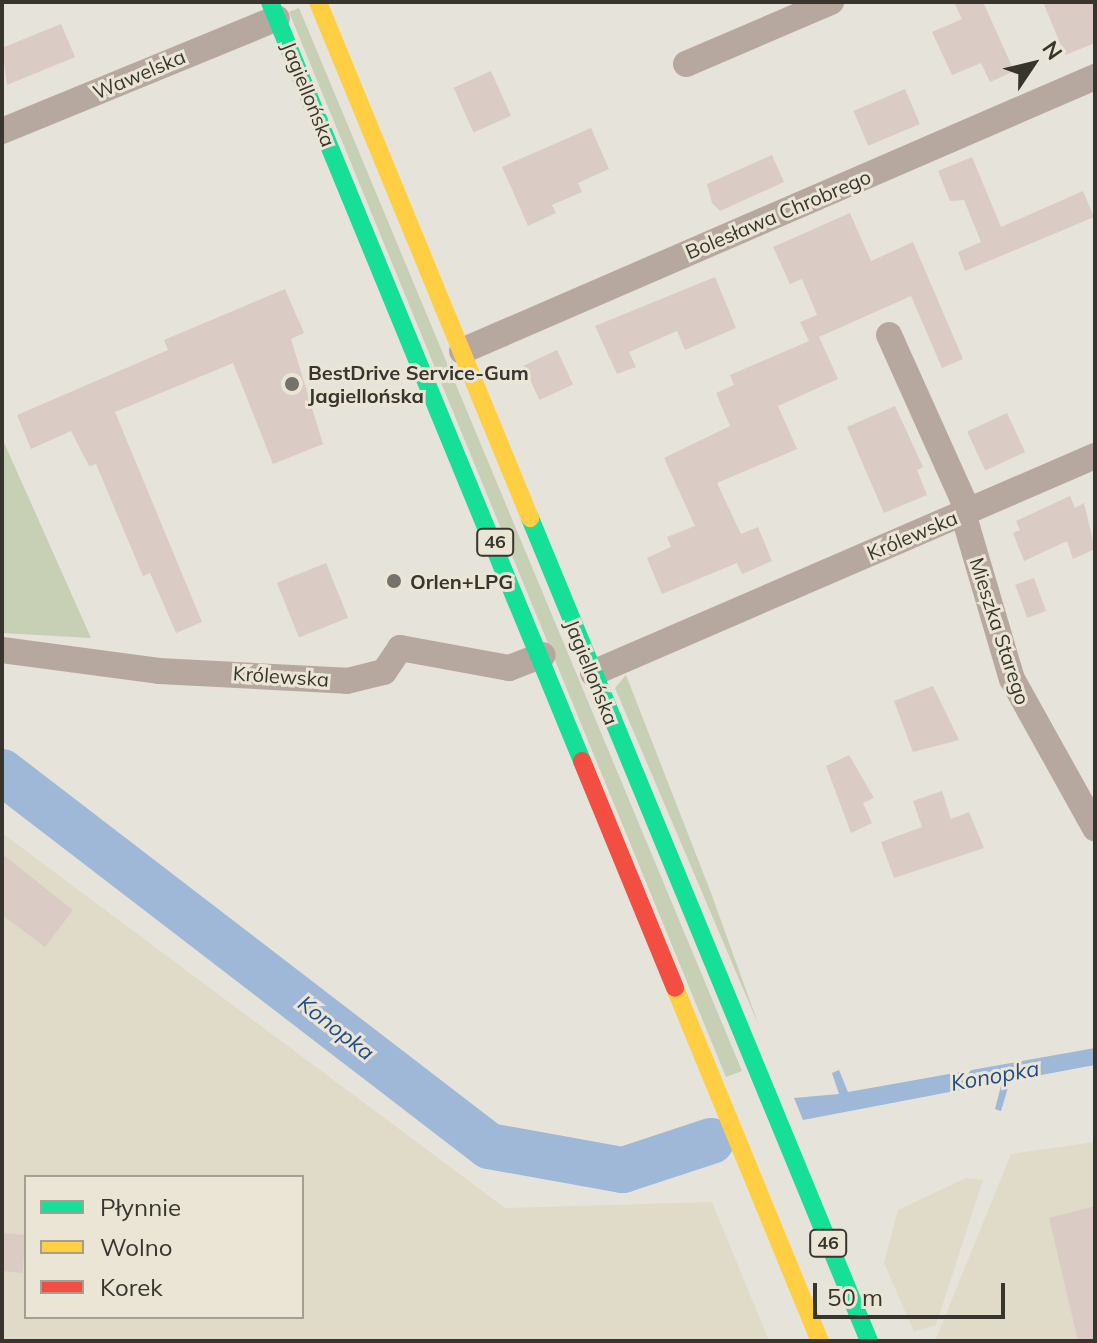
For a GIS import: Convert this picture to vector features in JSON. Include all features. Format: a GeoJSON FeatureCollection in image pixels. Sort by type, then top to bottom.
{"type":"FeatureCollection","features":[{"type":"Feature","properties":{"kind":"main road","name":"Jagiellońska"},"geometry":{"type":"LineString","coordinates":[[318,2],[754,1069],[869,1341]]}},
{"type":"Feature","properties":{"kind":"main road","name":"Jagiellońska"},"geometry":{"type":"LineString","coordinates":[[274,10],[543,655],[820,1341]]}},
{"type":"Feature","properties":{"kind":"street"},"geometry":{"type":"LineString","coordinates":[[686,64],[831,2]]}},
{"type":"Feature","properties":{"kind":"street","name":"Wawelska"},"geometry":{"type":"LineString","coordinates":[[2,131],[274,10]]}},
{"type":"Feature","properties":{"kind":"street","name":"Bolesława Chrobrego"},"geometry":{"type":"LineString","coordinates":[[462,351],[1095,77]]}},
{"type":"Feature","properties":{"kind":"street","name":"Królewska"},"geometry":{"type":"LineString","coordinates":[[889,335],[965,512]]}},
{"type":"Feature","properties":{"kind":"street","name":"Królewska"},"geometry":{"type":"LineString","coordinates":[[593,673],[1095,456]]}},
{"type":"Feature","properties":{"kind":"street","name":"Mieszka Starego"},"geometry":{"type":"LineString","coordinates":[[965,512],[1012,679],[1095,828]]}},
{"type":"Feature","properties":{"kind":"street","name":"Królewska"},"geometry":{"type":"LineString","coordinates":[[2,650],[159,671],[347,681],[384,672],[400,648],[509,668],[543,655]]}},
{"type":"Feature","properties":{"kind":"shaded area"},"geometry":{"type":"Polygon","coordinates":[[[2,833],[505,1208],[712,1202],[769,1341],[2,1341],[2,833]]]}},
{"type":"Feature","properties":{"kind":"shaded area"},"geometry":{"type":"Polygon","coordinates":[[[1095,1142],[1095,1341],[935,1341],[1011,1154],[1095,1142]]]}},
{"type":"Feature","properties":{"kind":"shaded area"},"geometry":{"type":"Polygon","coordinates":[[[966,1178],[983,1180],[936,1325],[914,1332],[884,1263],[898,1210],[966,1178]]]}},
{"type":"Feature","properties":{"kind":"green space"},"geometry":{"type":"Polygon","coordinates":[[[299,8],[742,1071],[726,1077],[289,12],[299,8]]]}},
{"type":"Feature","properties":{"kind":"green space"},"geometry":{"type":"Polygon","coordinates":[[[2,438],[91,638],[2,633],[2,438]]]}},
{"type":"Feature","properties":{"kind":"green space"},"geometry":{"type":"Polygon","coordinates":[[[626,675],[711,893],[759,1026],[615,688],[626,675]]]}},
{"type":"Feature","properties":{"kind":"water"},"geometry":{"type":"Polygon","coordinates":[[[1095,1048],[1095,1065],[1010,1081],[1001,1111],[995,1109],[1002,1082],[803,1120],[794,1098],[839,1094],[832,1073],[839,1070],[848,1092],[1095,1048]]]}},
{"type":"Feature","properties":{"kind":"building"},"geometry":{"type":"Polygon","coordinates":[[[954,2],[983,2],[1014,71],[990,82],[981,63],[952,75],[932,32],[962,19],[954,2]]]}},
{"type":"Feature","properties":{"kind":"building"},"geometry":{"type":"Polygon","coordinates":[[[1043,2],[1095,2],[1095,43],[1065,55],[1043,2]]]}},
{"type":"Feature","properties":{"kind":"building"},"geometry":{"type":"Polygon","coordinates":[[[61,24],[75,57],[7,85],[2,48],[61,24]]]}},
{"type":"Feature","properties":{"kind":"building"},"geometry":{"type":"Polygon","coordinates":[[[491,71],[511,116],[473,132],[454,88],[491,71]]]}},
{"type":"Feature","properties":{"kind":"building"},"geometry":{"type":"Polygon","coordinates":[[[905,89],[920,124],[868,146],[853,111],[905,89]]]}},
{"type":"Feature","properties":{"kind":"building"},"geometry":{"type":"Polygon","coordinates":[[[591,128],[609,169],[578,183],[582,192],[552,205],[556,213],[528,226],[502,167],[591,128]]]}},
{"type":"Feature","properties":{"kind":"building"},"geometry":{"type":"Polygon","coordinates":[[[772,155],[784,182],[720,211],[712,203],[707,184],[772,155]]]}},
{"type":"Feature","properties":{"kind":"building"},"geometry":{"type":"Polygon","coordinates":[[[972,157],[1001,227],[1083,191],[1094,217],[965,271],[958,252],[981,242],[964,200],[950,201],[938,171],[972,157]]]}},
{"type":"Feature","properties":{"kind":"building"},"geometry":{"type":"Polygon","coordinates":[[[850,213],[871,261],[913,242],[963,359],[942,368],[911,296],[819,337],[838,379],[778,406],[797,449],[717,483],[741,534],[758,527],[772,561],[742,574],[737,563],[662,594],[647,558],[671,547],[667,537],[695,526],[664,458],[730,426],[716,393],[734,385],[730,375],[809,341],[800,322],[817,315],[802,279],[790,284],[773,247],[850,213]]]}},
{"type":"Feature","properties":{"kind":"building"},"geometry":{"type":"Polygon","coordinates":[[[715,277],[736,328],[685,350],[677,331],[629,352],[636,367],[617,374],[595,326],[715,277]]]}},
{"type":"Feature","properties":{"kind":"building"},"geometry":{"type":"Polygon","coordinates":[[[285,289],[304,333],[291,339],[323,444],[273,464],[233,363],[115,412],[202,622],[176,633],[150,573],[143,576],[96,464],[89,466],[71,431],[31,449],[17,415],[168,350],[164,340],[285,289]]]}},
{"type":"Feature","properties":{"kind":"building"},"geometry":{"type":"Polygon","coordinates":[[[557,350],[573,384],[540,400],[523,366],[557,350]]]}},
{"type":"Feature","properties":{"kind":"building"},"geometry":{"type":"Polygon","coordinates":[[[895,406],[923,467],[917,470],[927,495],[884,513],[847,427],[895,406]]]}},
{"type":"Feature","properties":{"kind":"building"},"geometry":{"type":"Polygon","coordinates":[[[1007,413],[1025,452],[985,471],[967,432],[1007,413]]]}},
{"type":"Feature","properties":{"kind":"building"},"geometry":{"type":"Polygon","coordinates":[[[1070,496],[1075,508],[1084,503],[1095,549],[1073,559],[1067,541],[1024,561],[1013,533],[1020,530],[1016,521],[1070,496]]]}},
{"type":"Feature","properties":{"kind":"building"},"geometry":{"type":"Polygon","coordinates":[[[326,563],[348,618],[299,638],[277,583],[326,563]]]}},
{"type":"Feature","properties":{"kind":"building"},"geometry":{"type":"Polygon","coordinates":[[[1034,578],[1046,611],[1027,618],[1015,585],[1034,578]]]}},
{"type":"Feature","properties":{"kind":"building"},"geometry":{"type":"Polygon","coordinates":[[[933,686],[959,740],[913,752],[894,701],[933,686]]]}},
{"type":"Feature","properties":{"kind":"building"},"geometry":{"type":"Polygon","coordinates":[[[849,755],[874,798],[863,803],[872,823],[851,833],[826,766],[849,755]]]}},
{"type":"Feature","properties":{"kind":"building"},"geometry":{"type":"Polygon","coordinates":[[[942,791],[951,819],[969,812],[984,848],[894,878],[881,842],[922,827],[913,801],[942,791]]]}},
{"type":"Feature","properties":{"kind":"building"},"geometry":{"type":"Polygon","coordinates":[[[2,854],[73,910],[45,947],[2,915],[2,854]]]}},
{"type":"Feature","properties":{"kind":"building"},"geometry":{"type":"Polygon","coordinates":[[[1095,1206],[1095,1341],[1078,1341],[1049,1218],[1095,1206]]]}},
{"type":"Feature","properties":{"kind":"building"},"geometry":{"type":"Polygon","coordinates":[[[2,1233],[24,1235],[23,1273],[2,1271],[2,1233]]]}},
{"type":"Feature","properties":{"kind":"waterway","name":"Konopka"},"geometry":{"type":"LineString","coordinates":[[2,772],[489,1146],[623,1170],[711,1141]]}},
{"type":"Feature","properties":{"kind":"traffic: fast"},"geometry":{"type":"LineString","coordinates":[[270,2],[582,761]]}},
{"type":"Feature","properties":{"kind":"traffic: fast"},"geometry":{"type":"LineString","coordinates":[[530,518],[869,1341]]}},
{"type":"Feature","properties":{"kind":"traffic: slow"},"geometry":{"type":"LineString","coordinates":[[318,2],[530,518]]}},
{"type":"Feature","properties":{"kind":"traffic: slow"},"geometry":{"type":"LineString","coordinates":[[675,988],[820,1341]]}},
{"type":"Feature","properties":{"kind":"traffic: jam"},"geometry":{"type":"LineString","coordinates":[[582,761],[675,988]]}},
{"type":"Feature","properties":{"kind":"place","name":"BestDrive Service-Gum Jagiellońska"},"geometry":{"type":"Point","coordinates":[292,384]}},
{"type":"Feature","properties":{"kind":"place","name":"Orlen+LPG"},"geometry":{"type":"Point","coordinates":[394,581]}}]}
